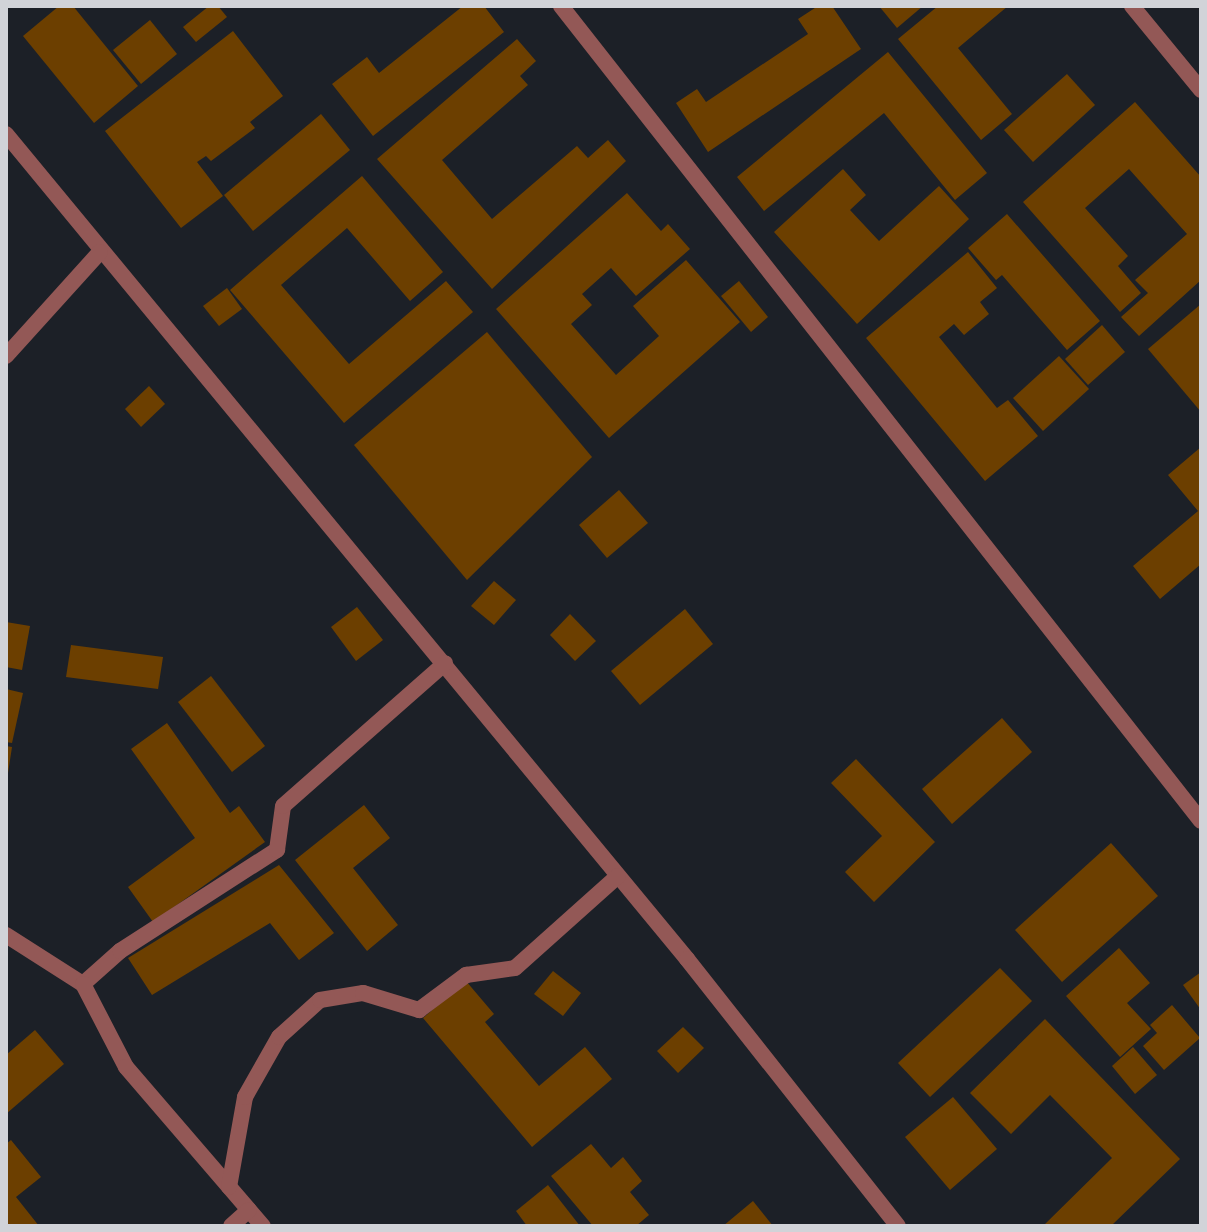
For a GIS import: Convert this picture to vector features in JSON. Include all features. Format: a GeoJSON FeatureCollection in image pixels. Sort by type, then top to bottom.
{"type":"FeatureCollection","features":[{"type":"Feature","properties":{"kind":"street"},"geometry":{"type":"LineString","coordinates":[[1132,6],[1201,90]]}},
{"type":"Feature","properties":{"kind":"street"},"geometry":{"type":"LineString","coordinates":[[563,7],[1201,821]]}},
{"type":"Feature","properties":{"kind":"street"},"geometry":{"type":"LineString","coordinates":[[6,134],[100,252],[445,663],[898,1226]]}},
{"type":"Feature","properties":{"kind":"street"},"geometry":{"type":"LineString","coordinates":[[6,356],[100,252]]}},
{"type":"Feature","properties":{"kind":"street"},"geometry":{"type":"LineString","coordinates":[[83,984],[120,951],[277,850],[283,806],[445,663]]}},
{"type":"Feature","properties":{"kind":"street"},"geometry":{"type":"LineString","coordinates":[[229,1187],[245,1097],[279,1037],[320,1000],[363,993],[419,1010],[466,975],[515,968],[618,876]]}},
{"type":"Feature","properties":{"kind":"street"},"geometry":{"type":"LineString","coordinates":[[6,935],[83,984],[126,1067],[263,1226]]}},
{"type":"Feature","properties":{"kind":"street"},"geometry":{"type":"LineString","coordinates":[[231,1226],[249,1210]]}},
{"type":"Feature","properties":{"kind":"building"},"geometry":{"type":"Polygon","coordinates":[[[59,6],[73,6],[138,86],[94,123],[23,36],[59,6]]]}},
{"type":"Feature","properties":{"kind":"building"},"geometry":{"type":"Polygon","coordinates":[[[209,6],[218,6],[227,17],[196,42],[183,27],[209,6]]]}},
{"type":"Feature","properties":{"kind":"building"},"geometry":{"type":"Polygon","coordinates":[[[463,6],[484,6],[504,32],[373,136],[332,84],[367,57],[379,73],[463,6]]]}},
{"type":"Feature","properties":{"kind":"building"},"geometry":{"type":"Polygon","coordinates":[[[818,6],[832,6],[861,49],[708,152],[676,103],[697,89],[706,102],[808,34],[798,19],[818,6]]]}},
{"type":"Feature","properties":{"kind":"building"},"geometry":{"type":"Polygon","coordinates":[[[879,6],[923,6],[897,28],[879,6]]]}},
{"type":"Feature","properties":{"kind":"building"},"geometry":{"type":"Polygon","coordinates":[[[938,6],[1008,6],[958,48],[1012,114],[981,140],[898,39],[938,6]]]}},
{"type":"Feature","properties":{"kind":"building"},"geometry":{"type":"Polygon","coordinates":[[[150,20],[177,54],[141,84],[113,50],[150,20]]]}},
{"type":"Feature","properties":{"kind":"building"},"geometry":{"type":"Polygon","coordinates":[[[233,31],[283,96],[250,122],[255,128],[211,161],[206,156],[197,162],[223,196],[181,228],[105,131],[233,31]]]}},
{"type":"Feature","properties":{"kind":"building"},"geometry":{"type":"Polygon","coordinates":[[[517,39],[536,61],[520,76],[528,85],[442,160],[492,219],[577,146],[588,158],[608,140],[626,161],[492,289],[377,159],[517,39]]]}},
{"type":"Feature","properties":{"kind":"building"},"geometry":{"type":"Polygon","coordinates":[[[888,52],[987,173],[955,200],[884,113],[764,211],[737,177],[888,52]]]}},
{"type":"Feature","properties":{"kind":"building"},"geometry":{"type":"Polygon","coordinates":[[[1067,74],[1095,105],[1033,162],[1004,130],[1067,74]]]}},
{"type":"Feature","properties":{"kind":"building"},"geometry":{"type":"Polygon","coordinates":[[[1135,102],[1201,177],[1201,280],[1139,336],[1121,317],[1148,293],[1135,280],[1187,234],[1129,169],[1085,208],[1128,256],[1118,266],[1141,293],[1120,312],[1023,202],[1135,102]]]}},
{"type":"Feature","properties":{"kind":"building"},"geometry":{"type":"Polygon","coordinates":[[[321,114],[350,150],[253,231],[224,195],[321,114]]]}},
{"type":"Feature","properties":{"kind":"building"},"geometry":{"type":"Polygon","coordinates":[[[843,169],[866,195],[850,210],[879,241],[939,186],[969,219],[857,324],[774,232],[843,169]]]}},
{"type":"Feature","properties":{"kind":"building"},"geometry":{"type":"Polygon","coordinates":[[[362,176],[443,272],[410,301],[347,228],[281,285],[349,364],[446,281],[473,312],[344,423],[230,290],[362,176]]]}},
{"type":"Feature","properties":{"kind":"building"},"geometry":{"type":"Polygon","coordinates":[[[627,193],[661,231],[668,224],[690,249],[636,296],[611,268],[582,294],[592,305],[571,324],[616,375],[659,336],[633,306],[686,260],[740,322],[609,438],[496,309],[627,193]]]}},
{"type":"Feature","properties":{"kind":"building"},"geometry":{"type":"Polygon","coordinates":[[[1007,214],[1100,321],[1067,350],[1002,275],[996,280],[968,248],[1007,214]]]}},
{"type":"Feature","properties":{"kind":"building"},"geometry":{"type":"Polygon","coordinates":[[[968,252],[997,288],[980,302],[989,314],[964,335],[954,324],[939,337],[997,408],[1008,400],[1038,436],[985,481],[866,338],[968,252]]]}},
{"type":"Feature","properties":{"kind":"building"},"geometry":{"type":"Polygon","coordinates":[[[739,281],[768,317],[751,332],[721,296],[739,281]]]}},
{"type":"Feature","properties":{"kind":"building"},"geometry":{"type":"Polygon","coordinates":[[[227,288],[242,309],[219,326],[203,306],[227,288]]]}},
{"type":"Feature","properties":{"kind":"building"},"geometry":{"type":"Polygon","coordinates":[[[1201,304],[1201,412],[1148,349],[1201,304]]]}},
{"type":"Feature","properties":{"kind":"building"},"geometry":{"type":"Polygon","coordinates":[[[1102,325],[1125,352],[1088,385],[1065,359],[1102,325]]]}},
{"type":"Feature","properties":{"kind":"building"},"geometry":{"type":"Polygon","coordinates":[[[487,332],[592,457],[467,580],[354,445],[487,332]]]}},
{"type":"Feature","properties":{"kind":"building"},"geometry":{"type":"Polygon","coordinates":[[[1059,356],[1089,389],[1043,431],[1013,398],[1059,356]]]}},
{"type":"Feature","properties":{"kind":"building"},"geometry":{"type":"Polygon","coordinates":[[[149,386],[165,404],[141,427],[125,409],[149,386]]]}},
{"type":"Feature","properties":{"kind":"building"},"geometry":{"type":"Polygon","coordinates":[[[1201,447],[1201,564],[1160,599],[1133,566],[1198,511],[1168,475],[1201,447]]]}},
{"type":"Feature","properties":{"kind":"building"},"geometry":{"type":"Polygon","coordinates":[[[619,490],[648,523],[607,558],[579,525],[619,490]]]}},
{"type":"Feature","properties":{"kind":"building"},"geometry":{"type":"Polygon","coordinates":[[[494,581],[516,600],[494,625],[471,606],[494,581]]]}},
{"type":"Feature","properties":{"kind":"building"},"geometry":{"type":"Polygon","coordinates":[[[357,607],[383,640],[356,661],[331,627],[357,607]]]}},
{"type":"Feature","properties":{"kind":"building"},"geometry":{"type":"Polygon","coordinates":[[[685,609],[713,644],[640,705],[611,671],[685,609]]]}},
{"type":"Feature","properties":{"kind":"building"},"geometry":{"type":"Polygon","coordinates":[[[570,614],[596,641],[575,661],[550,635],[570,614]]]}},
{"type":"Feature","properties":{"kind":"building"},"geometry":{"type":"Polygon","coordinates":[[[6,622],[30,626],[22,670],[6,667],[6,622]]]}},
{"type":"Feature","properties":{"kind":"building"},"geometry":{"type":"Polygon","coordinates":[[[71,645],[163,657],[158,689],[66,677],[71,645]]]}},
{"type":"Feature","properties":{"kind":"building"},"geometry":{"type":"Polygon","coordinates":[[[211,676],[265,746],[232,772],[178,702],[211,676]]]}},
{"type":"Feature","properties":{"kind":"building"},"geometry":{"type":"Polygon","coordinates":[[[6,689],[23,693],[12,743],[6,742],[6,689]]]}},
{"type":"Feature","properties":{"kind":"building"},"geometry":{"type":"Polygon","coordinates":[[[1002,718],[1032,752],[952,824],[922,789],[1002,718]]]}},
{"type":"Feature","properties":{"kind":"building"},"geometry":{"type":"Polygon","coordinates":[[[167,723],[230,813],[239,806],[265,842],[153,922],[128,887],[195,838],[131,749],[167,723]]]}},
{"type":"Feature","properties":{"kind":"building"},"geometry":{"type":"Polygon","coordinates":[[[6,746],[12,747],[8,773],[6,773],[6,746]]]}},
{"type":"Feature","properties":{"kind":"building"},"geometry":{"type":"Polygon","coordinates":[[[856,759],[935,842],[874,902],[845,872],[882,836],[831,783],[856,759]]]}},
{"type":"Feature","properties":{"kind":"building"},"geometry":{"type":"Polygon","coordinates":[[[364,805],[390,838],[353,868],[398,925],[367,951],[295,860],[364,805]]]}},
{"type":"Feature","properties":{"kind":"building"},"geometry":{"type":"Polygon","coordinates":[[[1111,843],[1158,896],[1062,982],[1015,930],[1111,843]]]}},
{"type":"Feature","properties":{"kind":"building"},"geometry":{"type":"Polygon","coordinates":[[[279,865],[334,933],[299,960],[270,923],[152,995],[128,958],[279,865]]]}},
{"type":"Feature","properties":{"kind":"building"},"geometry":{"type":"Polygon","coordinates":[[[1119,948],[1150,983],[1127,1003],[1151,1029],[1120,1057],[1066,996],[1119,948]]]}},
{"type":"Feature","properties":{"kind":"building"},"geometry":{"type":"Polygon","coordinates":[[[1000,968],[1032,1001],[930,1097],[898,1063],[1000,968]]]}},
{"type":"Feature","properties":{"kind":"building"},"geometry":{"type":"Polygon","coordinates":[[[553,971],[581,993],[563,1016],[534,994],[553,971]]]}},
{"type":"Feature","properties":{"kind":"building"},"geometry":{"type":"Polygon","coordinates":[[[1201,972],[1201,1010],[1183,985],[1201,972]]]}},
{"type":"Feature","properties":{"kind":"building"},"geometry":{"type":"Polygon","coordinates":[[[466,981],[494,1014],[485,1022],[539,1086],[585,1047],[612,1079],[532,1147],[423,1018],[466,981]]]}},
{"type":"Feature","properties":{"kind":"building"},"geometry":{"type":"Polygon","coordinates":[[[1172,1005],[1200,1038],[1164,1070],[1143,1046],[1157,1033],[1150,1025],[1172,1005]]]}},
{"type":"Feature","properties":{"kind":"building"},"geometry":{"type":"Polygon","coordinates":[[[1045,1019],[1180,1159],[1111,1226],[1043,1226],[1112,1158],[1050,1095],[1011,1134],[970,1093],[1045,1019]]]}},
{"type":"Feature","properties":{"kind":"building"},"geometry":{"type":"Polygon","coordinates":[[[683,1027],[704,1048],[678,1073],[657,1051],[683,1027]]]}},
{"type":"Feature","properties":{"kind":"building"},"geometry":{"type":"Polygon","coordinates":[[[35,1030],[64,1064],[6,1114],[6,1055],[35,1030]]]}},
{"type":"Feature","properties":{"kind":"building"},"geometry":{"type":"Polygon","coordinates":[[[1133,1047],[1157,1075],[1135,1094],[1112,1066],[1133,1047]]]}},
{"type":"Feature","properties":{"kind":"building"},"geometry":{"type":"Polygon","coordinates":[[[953,1097],[997,1149],[950,1190],[905,1137],[953,1097]]]}},
{"type":"Feature","properties":{"kind":"building"},"geometry":{"type":"Polygon","coordinates":[[[11,1140],[41,1177],[16,1197],[39,1226],[6,1226],[6,1144],[11,1140]]]}},
{"type":"Feature","properties":{"kind":"building"},"geometry":{"type":"Polygon","coordinates":[[[591,1144],[611,1168],[623,1157],[642,1181],[630,1192],[649,1215],[636,1226],[593,1226],[551,1176],[591,1144]]]}},
{"type":"Feature","properties":{"kind":"building"},"geometry":{"type":"Polygon","coordinates":[[[548,1185],[580,1226],[527,1226],[516,1211],[548,1185]]]}},
{"type":"Feature","properties":{"kind":"building"},"geometry":{"type":"Polygon","coordinates":[[[753,1201],[773,1226],[723,1226],[753,1201]]]}}]}
